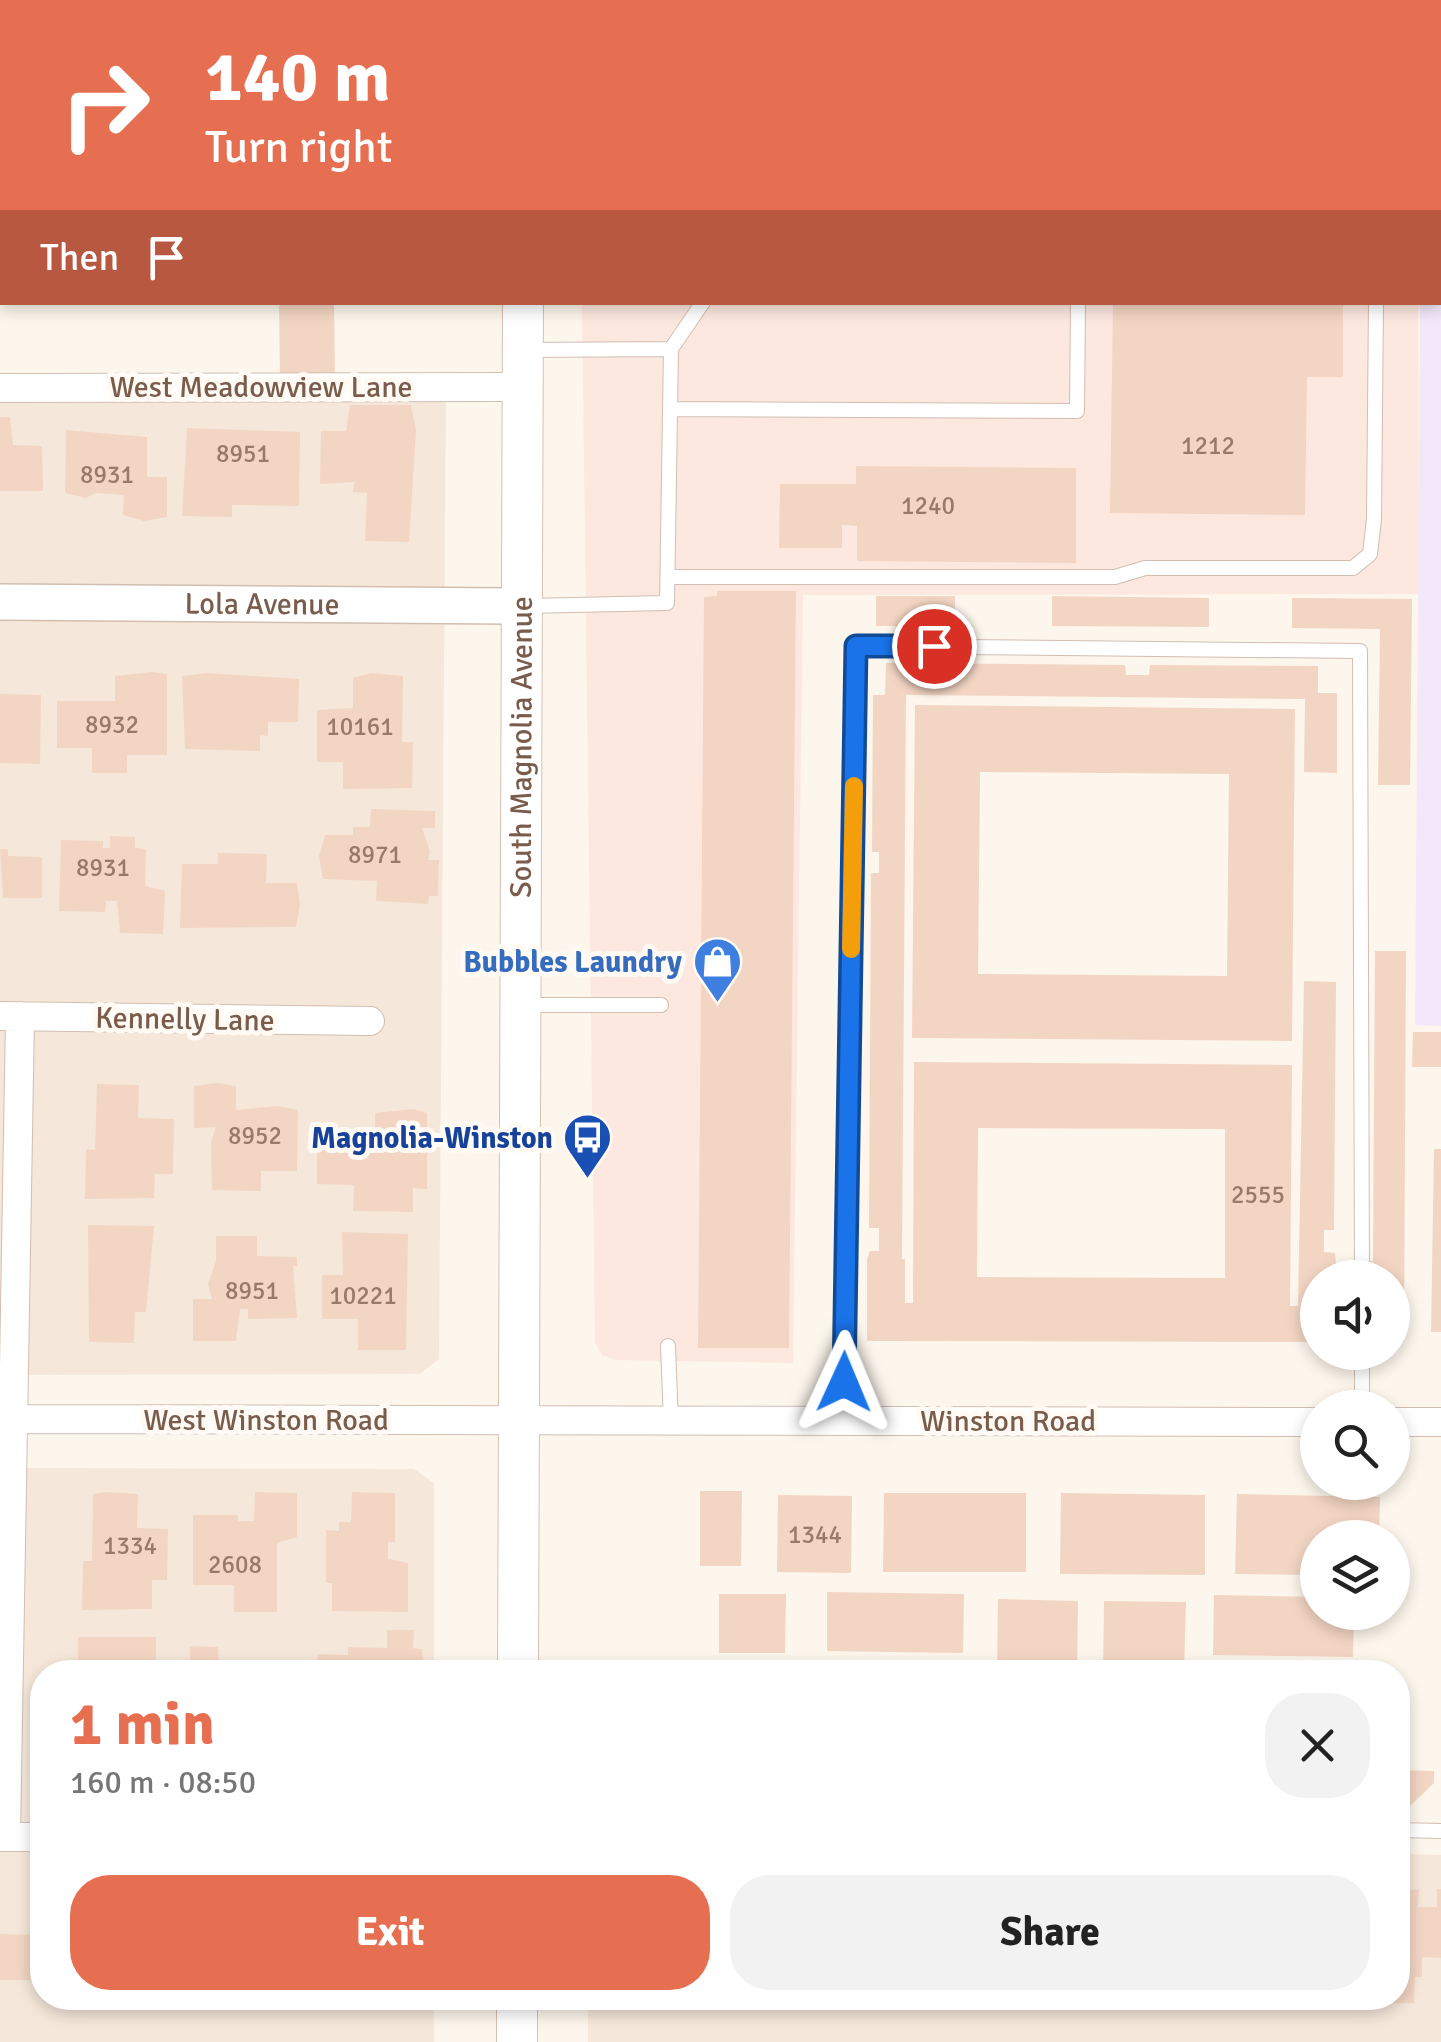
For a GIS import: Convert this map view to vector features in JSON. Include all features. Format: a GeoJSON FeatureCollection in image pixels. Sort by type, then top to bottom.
{"type":"FeatureCollection","features":[{"type":"Feature","properties":{"kind":"main road","name":"South Magnolia Avenue"},"geometry":{"type":"LineString","coordinates":[[518,1660],[523,305]]}},
{"type":"Feature","properties":{"kind":"main road"},"geometry":{"type":"LineString","coordinates":[[517,2010],[517,2042]]}},
{"type":"Feature","properties":{"kind":"street","name":"West Meadowview Lane"},"geometry":{"type":"LineString","coordinates":[[0,388],[523,368]]}},
{"type":"Feature","properties":{"kind":"street","name":"Lola Avenue"},"geometry":{"type":"LineString","coordinates":[[0,602],[524,606]]}},
{"type":"Feature","properties":{"kind":"street","name":"Kennelly Lane"},"geometry":{"type":"LineString","coordinates":[[10,1016],[370,1021]]}},
{"type":"Feature","properties":{"kind":"street"},"geometry":{"type":"LineString","coordinates":[[10,1016],[15,1418],[3,1837],[30,1837]]}},
{"type":"Feature","properties":{"kind":"street","name":"West Winston Road"},"geometry":{"type":"LineString","coordinates":[[15,1418],[518,1422]]}},
{"type":"Feature","properties":{"kind":"street","name":"Winston Road"},"geometry":{"type":"LineString","coordinates":[[518,1422],[1300,1422]]}},
{"type":"Feature","properties":{"kind":"street"},"geometry":{"type":"LineString","coordinates":[[1410,1422],[1441,1422]]}},
{"type":"Feature","properties":{"kind":"lane"},"geometry":{"type":"LineString","coordinates":[[524,606],[668,603],[672,349],[700,305]]}},
{"type":"Feature","properties":{"kind":"lane"},"geometry":{"type":"LineString","coordinates":[[670,409],[1078,411],[1078,305]]}},
{"type":"Feature","properties":{"kind":"lane"},"geometry":{"type":"LineString","coordinates":[[668,577],[1115,576],[1145,568],[1353,568],[1370,554],[1374,520],[1376,305]]}},
{"type":"Feature","properties":{"kind":"lane"},"geometry":{"type":"LineString","coordinates":[[523,368],[672,349]]}},
{"type":"Feature","properties":{"kind":"lane"},"geometry":{"type":"LineString","coordinates":[[843,1420],[856,646],[1360,651],[1362,1260]]}},
{"type":"Feature","properties":{"kind":"lane"},"geometry":{"type":"LineString","coordinates":[[520,1005],[661,1005]]}},
{"type":"Feature","properties":{"kind":"lane"},"geometry":{"type":"LineString","coordinates":[[668,1346],[670,1422]]}},
{"type":"Feature","properties":{"kind":"lane"},"geometry":{"type":"LineString","coordinates":[[1410,1830],[1441,1831]]}},
{"type":"Feature","properties":{"kind":"shaded area"},"geometry":{"type":"Polygon","coordinates":[[[582,305],[1418,305],[1419,594],[803,595],[793,1363],[615,1360],[602,1355],[595,1342],[582,305]]]}},
{"type":"Feature","properties":{"kind":"shaded area"},"geometry":{"type":"Polygon","coordinates":[[[1420,305],[1441,305],[1441,1026],[1415,1025],[1420,305]]]}},
{"type":"Feature","properties":{"kind":"shaded area"},"geometry":{"type":"Polygon","coordinates":[[[0,394],[446,394],[439,1359],[420,1374],[0,1375],[0,394]]]}},
{"type":"Feature","properties":{"kind":"shaded area"},"geometry":{"type":"Polygon","coordinates":[[[0,1468],[414,1469],[434,1483],[434,1660],[30,1660],[30,2010],[434,2010],[434,2042],[0,2042],[0,1468]]]}},
{"type":"Feature","properties":{"kind":"shaded area"},"geometry":{"type":"Polygon","coordinates":[[[1410,1854],[1441,1855],[1441,2042],[588,2042],[588,2010],[1410,2010],[1410,1854]]]}},
{"type":"Feature","properties":{"kind":"building"},"geometry":{"type":"Polygon","coordinates":[[[279,305],[334,305],[335,381],[280,382],[279,305]]]}},
{"type":"Feature","properties":{"kind":"building"},"geometry":{"type":"Polygon","coordinates":[[[1113,305],[1343,305],[1343,377],[1307,377],[1305,515],[1110,513],[1113,305]]]}},
{"type":"Feature","properties":{"kind":"building"},"geometry":{"type":"Polygon","coordinates":[[[350,405],[411,405],[416,430],[409,542],[365,541],[367,493],[353,492],[354,482],[320,484],[321,431],[346,431],[350,405]]]}},
{"type":"Feature","properties":{"kind":"building"},"geometry":{"type":"Polygon","coordinates":[[[0,417],[10,417],[13,445],[42,446],[43,491],[0,491],[0,417]]]}},
{"type":"Feature","properties":{"kind":"building"},"geometry":{"type":"Polygon","coordinates":[[[187,428],[300,432],[299,506],[232,505],[232,517],[182,516],[187,428]]]}},
{"type":"Feature","properties":{"kind":"building"},"geometry":{"type":"Polygon","coordinates":[[[66,430],[147,437],[147,477],[167,477],[167,517],[144,521],[123,515],[124,495],[96,493],[86,498],[65,493],[66,430]]]}},
{"type":"Feature","properties":{"kind":"building"},"geometry":{"type":"Polygon","coordinates":[[[856,466],[1076,468],[1076,563],[857,561],[857,526],[842,525],[842,548],[779,548],[780,484],[856,484],[856,466]]]}},
{"type":"Feature","properties":{"kind":"building"},"geometry":{"type":"Polygon","coordinates":[[[717,591],[796,591],[789,1348],[698,1348],[704,597],[717,596],[717,591]]]}},
{"type":"Feature","properties":{"kind":"building"},"geometry":{"type":"Polygon","coordinates":[[[876,596],[955,596],[955,626],[876,626],[876,596]]]}},
{"type":"Feature","properties":{"kind":"building"},"geometry":{"type":"Polygon","coordinates":[[[1052,596],[1209,598],[1209,627],[1052,626],[1052,596]]]}},
{"type":"Feature","properties":{"kind":"building"},"geometry":{"type":"Polygon","coordinates":[[[1292,598],[1412,599],[1410,785],[1378,785],[1380,629],[1292,628],[1292,598]]]}},
{"type":"Feature","properties":{"kind":"building"},"geometry":{"type":"Polygon","coordinates":[[[886,663],[1125,665],[1126,675],[1149,675],[1150,665],[1318,666],[1318,693],[1337,693],[1337,773],[1304,772],[1305,699],[906,695],[902,1259],[905,1303],[913,1303],[914,1062],[1292,1065],[1290,1306],[1298,1306],[1304,981],[1336,982],[1334,1230],[1324,1230],[1324,1252],[1335,1253],[1336,1260],[1300,1260],[1300,1342],[867,1341],[867,1259],[870,1251],[879,1251],[879,1228],[869,1228],[871,873],[879,873],[879,852],[872,852],[873,695],[885,695],[886,663]],[[978,1128],[977,1277],[1225,1278],[1225,1129],[978,1128]]]}},
{"type":"Feature","properties":{"kind":"building"},"geometry":{"type":"Polygon","coordinates":[[[207,673],[299,679],[298,722],[268,722],[268,736],[260,735],[260,751],[185,749],[182,676],[207,673]]]}},
{"type":"Feature","properties":{"kind":"building"},"geometry":{"type":"Polygon","coordinates":[[[371,673],[403,676],[402,742],[413,742],[412,788],[343,789],[343,762],[317,762],[317,710],[353,708],[353,678],[371,673]]]}},
{"type":"Feature","properties":{"kind":"building"},"geometry":{"type":"Polygon","coordinates":[[[167,674],[167,755],[127,755],[127,773],[92,773],[92,748],[57,748],[57,701],[115,701],[115,676],[167,674]]]}},
{"type":"Feature","properties":{"kind":"building"},"geometry":{"type":"Polygon","coordinates":[[[0,694],[41,695],[40,764],[0,763],[0,694]]]}},
{"type":"Feature","properties":{"kind":"building"},"geometry":{"type":"Polygon","coordinates":[[[915,705],[1295,709],[1292,1041],[912,1038],[915,705]],[[980,772],[978,974],[1227,976],[1229,774],[980,772]]]}},
{"type":"Feature","properties":{"kind":"building"},"geometry":{"type":"Polygon","coordinates":[[[371,809],[435,811],[435,828],[422,828],[430,851],[428,860],[439,860],[438,896],[429,896],[428,904],[376,901],[377,881],[323,879],[319,856],[325,835],[353,835],[353,827],[370,827],[371,809]]]}},
{"type":"Feature","properties":{"kind":"building"},"geometry":{"type":"Polygon","coordinates":[[[110,836],[135,837],[135,848],[146,849],[145,886],[165,891],[163,934],[120,933],[117,901],[106,901],[105,912],[59,911],[61,840],[103,841],[103,848],[110,848],[110,836]]]}},
{"type":"Feature","properties":{"kind":"building"},"geometry":{"type":"Polygon","coordinates":[[[0,849],[8,849],[8,856],[42,857],[42,898],[3,898],[0,849]]]}},
{"type":"Feature","properties":{"kind":"building"},"geometry":{"type":"Polygon","coordinates":[[[218,853],[267,854],[266,883],[297,883],[300,905],[296,927],[180,928],[182,864],[218,864],[218,853]]]}},
{"type":"Feature","properties":{"kind":"building"},"geometry":{"type":"Polygon","coordinates":[[[1375,951],[1406,951],[1404,1260],[1373,1260],[1375,951]]]}},
{"type":"Feature","properties":{"kind":"building"},"geometry":{"type":"Polygon","coordinates":[[[1413,1032],[1441,1032],[1441,1067],[1412,1067],[1413,1032]]]}},
{"type":"Feature","properties":{"kind":"building"},"geometry":{"type":"Polygon","coordinates":[[[97,1084],[139,1085],[138,1118],[174,1119],[173,1174],[155,1174],[154,1198],[85,1199],[86,1149],[95,1150],[97,1084]]]}},
{"type":"Feature","properties":{"kind":"building"},"geometry":{"type":"Polygon","coordinates":[[[194,1086],[236,1086],[236,1110],[277,1106],[298,1110],[297,1171],[261,1171],[261,1191],[212,1190],[211,1142],[216,1127],[194,1128],[194,1086]]]}},
{"type":"Feature","properties":{"kind":"building"},"geometry":{"type":"Polygon","coordinates":[[[414,1109],[427,1113],[427,1189],[413,1188],[413,1212],[353,1211],[354,1185],[317,1184],[317,1139],[375,1139],[375,1113],[414,1109]]]}},
{"type":"Feature","properties":{"kind":"building"},"geometry":{"type":"Polygon","coordinates":[[[1434,1149],[1441,1149],[1441,1332],[1431,1332],[1434,1149]]]}},
{"type":"Feature","properties":{"kind":"building"},"geometry":{"type":"Polygon","coordinates":[[[88,1225],[154,1226],[146,1312],[135,1312],[134,1343],[89,1342],[88,1225]]]}},
{"type":"Feature","properties":{"kind":"building"},"geometry":{"type":"Polygon","coordinates":[[[342,1232],[408,1234],[406,1350],[358,1350],[358,1319],[322,1319],[322,1275],[343,1275],[342,1232]]]}},
{"type":"Feature","properties":{"kind":"building"},"geometry":{"type":"Polygon","coordinates":[[[216,1236],[257,1236],[257,1256],[297,1257],[297,1266],[293,1266],[297,1318],[248,1319],[248,1309],[240,1309],[236,1341],[193,1341],[193,1299],[212,1299],[208,1284],[216,1261],[216,1236]]]}},
{"type":"Feature","properties":{"kind":"building"},"geometry":{"type":"Polygon","coordinates":[[[700,1491],[742,1491],[741,1566],[700,1566],[700,1491]]]}},
{"type":"Feature","properties":{"kind":"building"},"geometry":{"type":"Polygon","coordinates":[[[255,1492],[297,1493],[297,1537],[277,1543],[277,1612],[234,1612],[234,1585],[193,1585],[193,1515],[238,1515],[238,1521],[254,1521],[255,1492]]]}},
{"type":"Feature","properties":{"kind":"building"},"geometry":{"type":"Polygon","coordinates":[[[352,1492],[395,1493],[395,1542],[388,1542],[388,1559],[408,1563],[408,1612],[332,1611],[332,1583],[326,1583],[326,1530],[339,1531],[339,1522],[351,1522],[352,1492]]]}},
{"type":"Feature","properties":{"kind":"building"},"geometry":{"type":"Polygon","coordinates":[[[884,1493],[1026,1493],[1026,1572],[883,1572],[884,1493]]]}},
{"type":"Feature","properties":{"kind":"building"},"geometry":{"type":"Polygon","coordinates":[[[1061,1493],[1205,1495],[1205,1575],[1060,1574],[1061,1493]]]}},
{"type":"Feature","properties":{"kind":"building"},"geometry":{"type":"Polygon","coordinates":[[[93,1494],[138,1494],[137,1528],[168,1529],[167,1580],[152,1580],[152,1609],[82,1610],[83,1561],[92,1561],[93,1494]]]}},
{"type":"Feature","properties":{"kind":"building"},"geometry":{"type":"Polygon","coordinates":[[[1237,1494],[1300,1495],[1300,1500],[1380,1500],[1379,1520],[1300,1520],[1300,1575],[1235,1574],[1237,1494]]]}},
{"type":"Feature","properties":{"kind":"building"},"geometry":{"type":"Polygon","coordinates":[[[778,1495],[852,1496],[851,1573],[777,1572],[778,1495]]]}},
{"type":"Feature","properties":{"kind":"building"},"geometry":{"type":"Polygon","coordinates":[[[827,1592],[964,1594],[963,1653],[827,1651],[827,1592]]]}},
{"type":"Feature","properties":{"kind":"building"},"geometry":{"type":"Polygon","coordinates":[[[719,1594],[786,1594],[785,1653],[719,1653],[719,1594]]]}},
{"type":"Feature","properties":{"kind":"building"},"geometry":{"type":"Polygon","coordinates":[[[1214,1595],[1300,1597],[1300,1630],[1354,1630],[1353,1657],[1213,1655],[1214,1595]]]}},
{"type":"Feature","properties":{"kind":"building"},"geometry":{"type":"Polygon","coordinates":[[[998,1599],[1078,1601],[1077,1660],[997,1660],[998,1599]]]}},
{"type":"Feature","properties":{"kind":"building"},"geometry":{"type":"Polygon","coordinates":[[[1104,1601],[1186,1602],[1184,1660],[1103,1660],[1104,1601]]]}},
{"type":"Feature","properties":{"kind":"building"},"geometry":{"type":"Polygon","coordinates":[[[387,1630],[414,1630],[413,1648],[422,1649],[423,1660],[317,1660],[318,1654],[348,1655],[348,1647],[387,1648],[387,1630]]]}},
{"type":"Feature","properties":{"kind":"building"},"geometry":{"type":"Polygon","coordinates":[[[78,1637],[156,1637],[156,1660],[78,1660],[78,1637]]]}},
{"type":"Feature","properties":{"kind":"building"},"geometry":{"type":"Polygon","coordinates":[[[190,1646],[218,1647],[219,1660],[190,1660],[190,1646]]]}},
{"type":"Feature","properties":{"kind":"building"},"geometry":{"type":"Polygon","coordinates":[[[1410,1770],[1434,1771],[1434,1783],[1410,1806],[1410,1770]]]}},
{"type":"Feature","properties":{"kind":"building"},"geometry":{"type":"Polygon","coordinates":[[[1437,1889],[1441,1889],[1441,1958],[1422,1957],[1422,1977],[1415,1977],[1414,2003],[1410,2003],[1410,1890],[1419,1890],[1418,1907],[1437,1907],[1437,1889]]]}},
{"type":"Feature","properties":{"kind":"building"},"geometry":{"type":"Polygon","coordinates":[[[0,1934],[30,1935],[30,1980],[0,1980],[0,1934]]]}},
{"type":"Feature","properties":{"kind":"slow traffic"},"geometry":{"type":"LineString","coordinates":[[851,949],[854,786]]}},
{"type":"Feature","properties":{"kind":"place","name":"Bubbles Laundry"},"geometry":{"type":"Point","coordinates":[717,1004]}},
{"type":"Feature","properties":{"kind":"place","name":"Magnolia-Winston"},"geometry":{"type":"Point","coordinates":[588,1180]}},
{"type":"Feature","properties":{"kind":"route"},"geometry":{"type":"LineString","coordinates":[[844,1382],[856,646],[934,646]]}}]}
